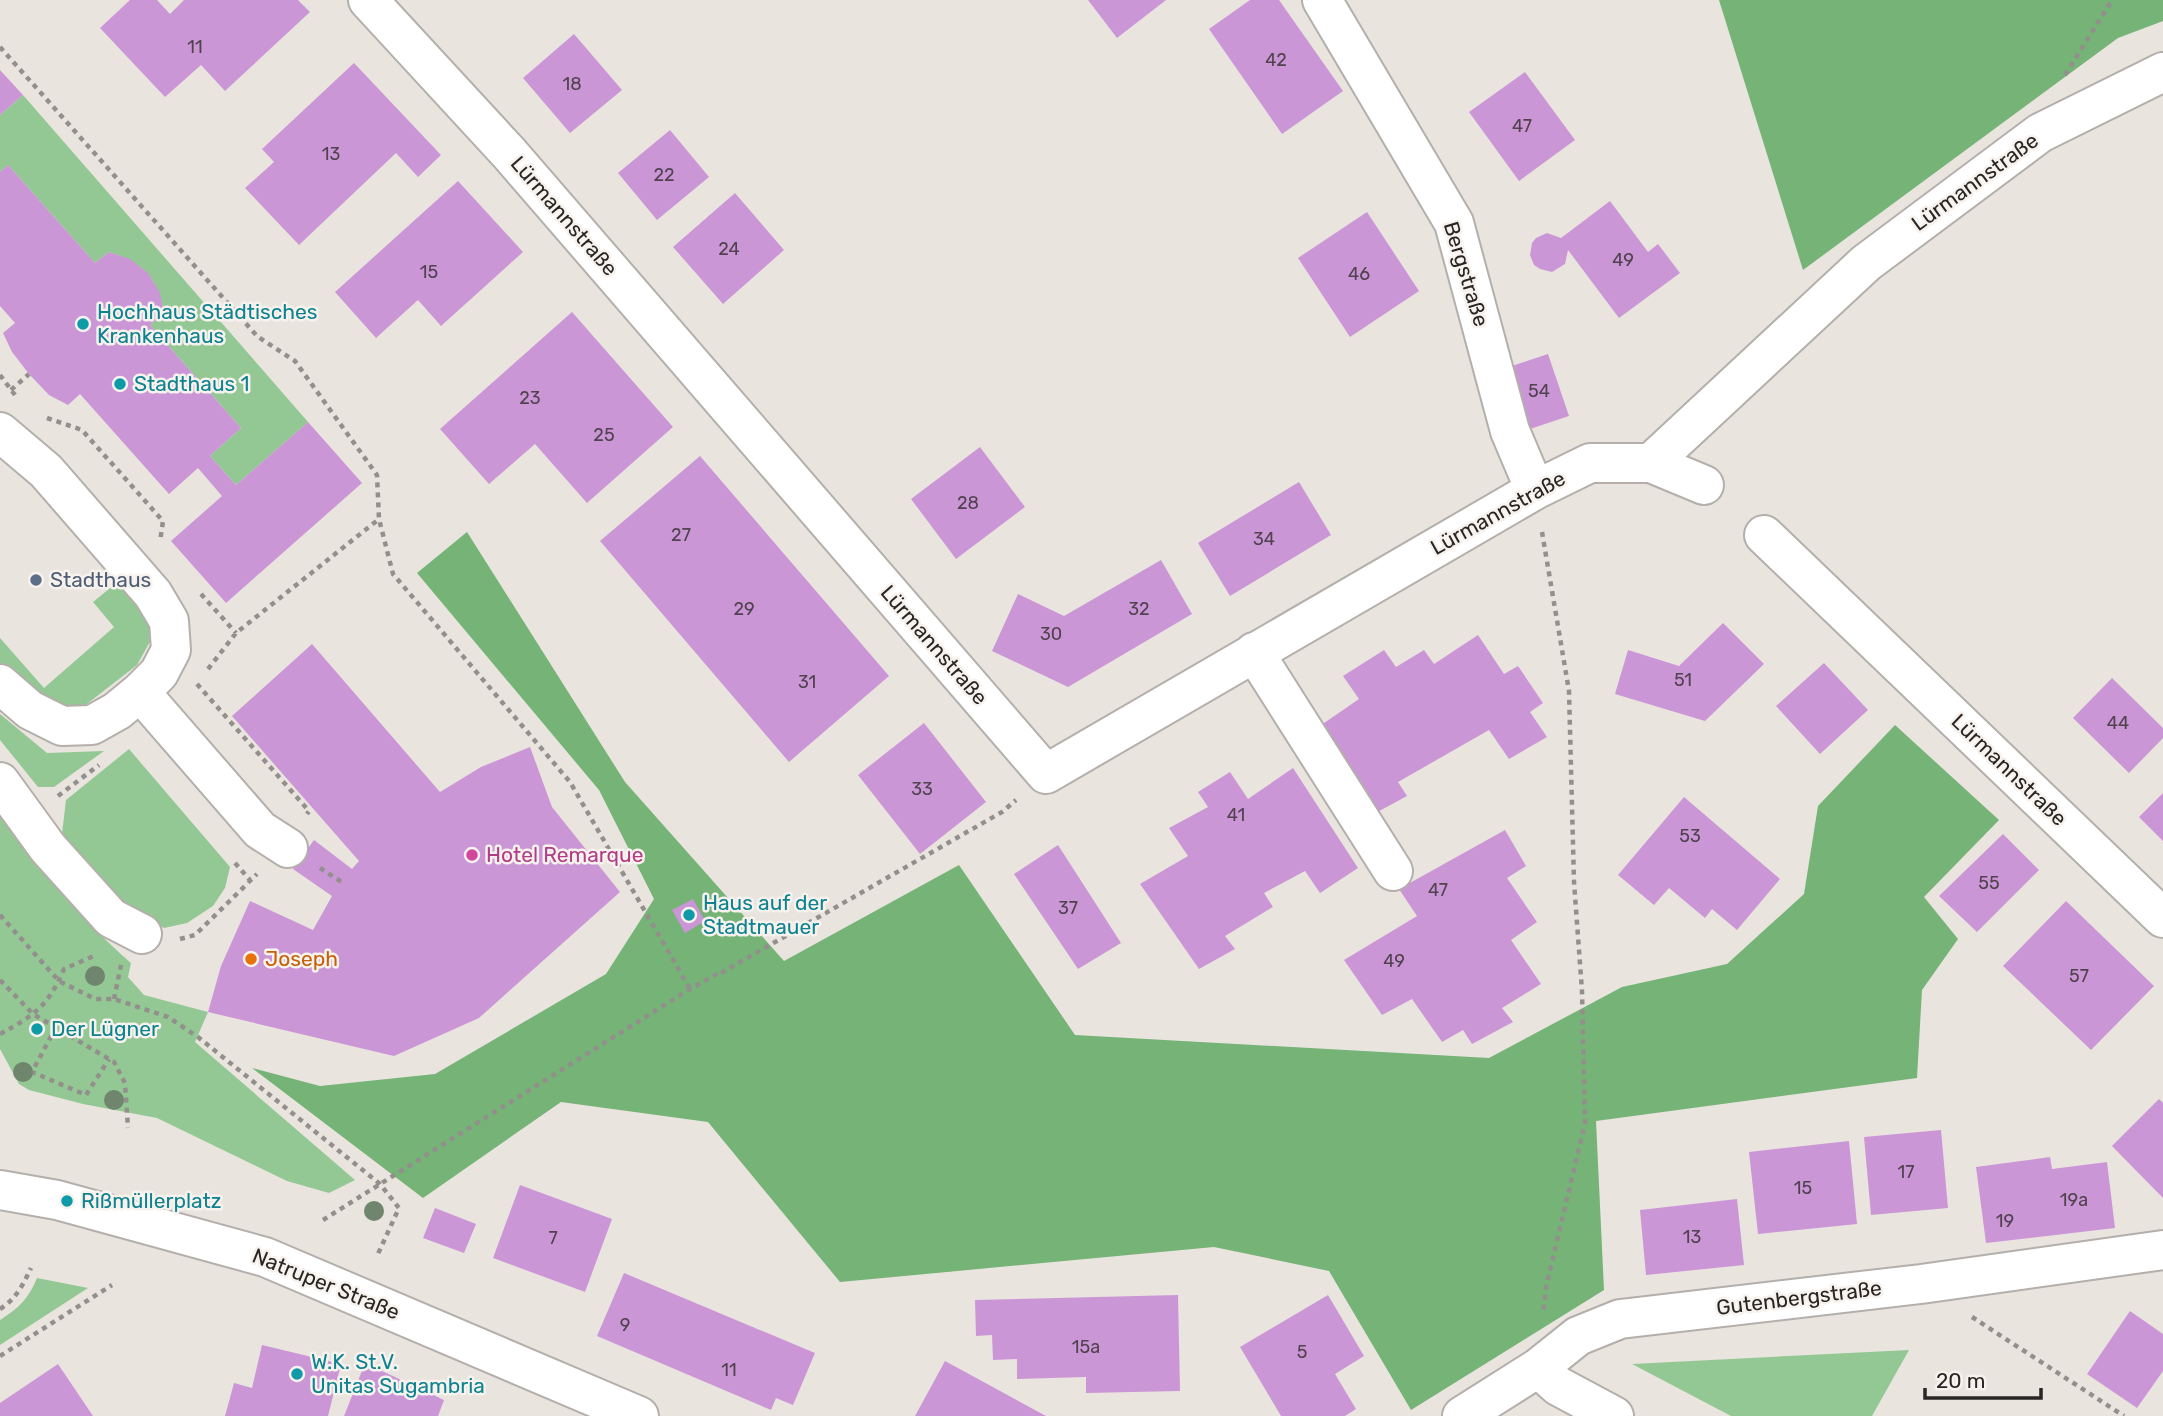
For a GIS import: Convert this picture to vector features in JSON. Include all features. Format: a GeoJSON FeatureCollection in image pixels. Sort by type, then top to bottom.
{"type":"FeatureCollection","features":[{"type":"Feature","properties":{"kind":"street","name":"Lürmannstraße"},"geometry":{"type":"LineString","coordinates":[[368,0],[509,153],[1046,774],[1535,490],[1590,463],[1651,463],[1704,485]]}},
{"type":"Feature","properties":{"kind":"street","name":"Bergstraße"},"geometry":{"type":"LineString","coordinates":[[1322,0],[1454,223],[1510,431],[1535,490]]}},
{"type":"Feature","properties":{"kind":"street","name":"Lürmannstraße"},"geometry":{"type":"LineString","coordinates":[[1651,463],[1849,277],[2040,133],[2163,72]]}},
{"type":"Feature","properties":{"kind":"street"},"geometry":{"type":"LineString","coordinates":[[0,432],[46,471],[153,594],[169,621],[171,650],[159,673],[141,692],[117,711],[92,725],[62,726],[30,710],[0,684]]}},
{"type":"Feature","properties":{"kind":"street","name":"Lürmannstraße"},"geometry":{"type":"LineString","coordinates":[[1764,535],[2163,918]]}},
{"type":"Feature","properties":{"kind":"street"},"geometry":{"type":"LineString","coordinates":[[1254,652],[1393,871]]}},
{"type":"Feature","properties":{"kind":"street"},"geometry":{"type":"LineString","coordinates":[[141,692],[260,830],[288,848]]}},
{"type":"Feature","properties":{"kind":"street"},"geometry":{"type":"LineString","coordinates":[[0,782],[48,848],[132,943]]}},
{"type":"Feature","properties":{"kind":"street","name":"Natruper Straße"},"geometry":{"type":"LineString","coordinates":[[0,1190],[57,1200],[265,1257],[639,1416]]}},
{"type":"Feature","properties":{"kind":"street","name":"Gutenbergstraße"},"geometry":{"type":"LineString","coordinates":[[1462,1416],[1538,1368],[1578,1336],[1620,1319],[1921,1284],[2163,1250]]}},
{"type":"Feature","properties":{"kind":"street"},"geometry":{"type":"LineString","coordinates":[[1538,1368],[1558,1386],[1614,1416]]}},
{"type":"Feature","properties":{"kind":"path"},"geometry":{"type":"LineString","coordinates":[[0,47],[257,336],[295,361],[377,475],[379,520],[393,574],[570,782],[690,989]]}},
{"type":"Feature","properties":{"kind":"path"},"geometry":{"type":"LineString","coordinates":[[5,395],[29,374]]}},
{"type":"Feature","properties":{"kind":"path"},"geometry":{"type":"LineString","coordinates":[[0,375],[19,398]]}},
{"type":"Feature","properties":{"kind":"path"},"geometry":{"type":"LineString","coordinates":[[46,418],[82,430],[163,521],[160,548]]}},
{"type":"Feature","properties":{"kind":"path"},"geometry":{"type":"LineString","coordinates":[[1535,490],[1569,691],[1574,883],[1582,991],[1586,1123],[1546,1287],[1538,1368]]}},
{"type":"Feature","properties":{"kind":"path"},"geometry":{"type":"LineString","coordinates":[[194,586],[236,633]]}},
{"type":"Feature","properties":{"kind":"path"},"geometry":{"type":"LineString","coordinates":[[27,820],[104,761]]}},
{"type":"Feature","properties":{"kind":"path"},"geometry":{"type":"LineString","coordinates":[[323,1220],[690,989],[1002,812],[1046,774]]}},
{"type":"Feature","properties":{"kind":"path"},"geometry":{"type":"LineString","coordinates":[[0,915],[59,981],[95,999],[114,999],[168,1017],[198,1037],[380,1184],[399,1208],[377,1256]]}},
{"type":"Feature","properties":{"kind":"path"},"geometry":{"type":"LineString","coordinates":[[114,999],[132,943]]}},
{"type":"Feature","properties":{"kind":"path"},"geometry":{"type":"LineString","coordinates":[[0,1034],[43,1006],[64,969],[90,956]]}},
{"type":"Feature","properties":{"kind":"path"},"geometry":{"type":"LineString","coordinates":[[0,980],[33,1014],[114,1062],[125,1083],[128,1128]]}},
{"type":"Feature","properties":{"kind":"path"},"geometry":{"type":"LineString","coordinates":[[56,1027],[32,1072],[86,1095],[109,1059]]}},
{"type":"Feature","properties":{"kind":"path"},"geometry":{"type":"LineString","coordinates":[[0,1309],[22,1288],[31,1268]]}},
{"type":"Feature","properties":{"kind":"path"},"geometry":{"type":"LineString","coordinates":[[1921,1284],[2124,1416]]}},
{"type":"Feature","properties":{"kind":"path"},"geometry":{"type":"LineString","coordinates":[[0,1356],[112,1285]]}},
{"type":"Feature","properties":{"kind":"green space"},"geometry":{"type":"Polygon","coordinates":[[[1719,0],[2163,0],[2163,21],[2118,38],[1803,270],[1719,0]]]}},
{"type":"Feature","properties":{"kind":"green space"},"geometry":{"type":"Polygon","coordinates":[[[23,95],[308,422],[236,485],[210,456],[241,428],[150,325],[164,313],[153,281],[131,261],[109,252],[95,263],[8,165],[0,172],[0,115],[23,95]]]}},
{"type":"Feature","properties":{"kind":"green space"},"geometry":{"type":"Polygon","coordinates":[[[467,532],[625,782],[784,961],[959,865],[1075,1035],[1489,1058],[1622,987],[1727,964],[1804,894],[1818,806],[1895,725],[1999,820],[1924,897],[1958,939],[1922,990],[1917,1078],[1596,1121],[1604,1290],[1411,1410],[1329,1271],[1214,1247],[840,1282],[708,1122],[561,1102],[423,1198],[252,1068],[320,1086],[435,1074],[606,974],[654,899],[599,790],[417,573],[467,532]]]}},
{"type":"Feature","properties":{"kind":"green space"},"geometry":{"type":"Polygon","coordinates":[[[120,580],[144,608],[152,638],[137,665],[83,707],[64,709],[41,700],[0,665],[0,638],[44,688],[114,627],[93,602],[120,580]]]}},
{"type":"Feature","properties":{"kind":"green space"},"geometry":{"type":"Polygon","coordinates":[[[0,714],[47,753],[104,751],[54,787],[38,787],[0,740],[0,714]]]}},
{"type":"Feature","properties":{"kind":"green space"},"geometry":{"type":"Polygon","coordinates":[[[129,749],[230,867],[225,888],[213,906],[187,923],[164,928],[122,907],[62,834],[66,800],[129,749]]]}},
{"type":"Feature","properties":{"kind":"green space"},"geometry":{"type":"Polygon","coordinates":[[[0,812],[45,872],[78,910],[131,963],[128,977],[144,995],[208,1012],[195,1042],[355,1180],[329,1193],[287,1181],[157,1118],[83,1104],[29,1090],[19,1084],[0,1049],[0,812]]]}},
{"type":"Feature","properties":{"kind":"green space"},"geometry":{"type":"Polygon","coordinates":[[[37,1278],[88,1288],[0,1345],[0,1320],[22,1302],[37,1278]]]}},
{"type":"Feature","properties":{"kind":"green space"},"geometry":{"type":"Polygon","coordinates":[[[1909,1350],[1872,1416],[1731,1416],[1632,1364],[1909,1350]]]}},
{"type":"Feature","properties":{"kind":"building"},"geometry":{"type":"Polygon","coordinates":[[[130,0],[157,0],[170,14],[184,0],[298,0],[310,12],[225,91],[201,65],[165,97],[100,28],[130,0]]]}},
{"type":"Feature","properties":{"kind":"building"},"geometry":{"type":"Polygon","coordinates":[[[1088,0],[1166,0],[1117,38],[1088,0]]]}},
{"type":"Feature","properties":{"kind":"building"},"geometry":{"type":"Polygon","coordinates":[[[1250,0],[1279,0],[1343,91],[1282,134],[1209,29],[1250,0]]]}},
{"type":"Feature","properties":{"kind":"building"},"geometry":{"type":"Polygon","coordinates":[[[574,34],[622,90],[570,133],[523,78],[574,34]]]}},
{"type":"Feature","properties":{"kind":"building"},"geometry":{"type":"Polygon","coordinates":[[[354,63],[441,155],[418,177],[396,153],[299,245],[245,188],[274,162],[262,149],[354,63]]]}},
{"type":"Feature","properties":{"kind":"building"},"geometry":{"type":"Polygon","coordinates":[[[0,70],[23,95],[0,115],[0,70]]]}},
{"type":"Feature","properties":{"kind":"building"},"geometry":{"type":"Polygon","coordinates":[[[1525,72],[1575,140],[1519,181],[1469,112],[1525,72]]]}},
{"type":"Feature","properties":{"kind":"building"},"geometry":{"type":"Polygon","coordinates":[[[670,130],[709,177],[657,220],[618,173],[670,130]]]}},
{"type":"Feature","properties":{"kind":"building","name":"Stadthaus 1"},"geometry":{"type":"Polygon","coordinates":[[[8,165],[95,263],[109,252],[130,259],[148,273],[160,293],[164,313],[150,325],[241,428],[210,456],[236,485],[308,422],[362,483],[226,603],[171,541],[222,496],[198,468],[169,494],[80,394],[68,405],[49,395],[12,352],[3,333],[15,323],[0,306],[0,172],[8,165]]]}},
{"type":"Feature","properties":{"kind":"building"},"geometry":{"type":"Polygon","coordinates":[[[458,181],[523,252],[441,326],[418,300],[376,338],[335,292],[458,181]]]}},
{"type":"Feature","properties":{"kind":"building"},"geometry":{"type":"Polygon","coordinates":[[[735,193],[784,250],[723,304],[673,247],[735,193]]]}},
{"type":"Feature","properties":{"kind":"building"},"geometry":{"type":"Polygon","coordinates":[[[1610,201],[1648,252],[1658,244],[1680,273],[1619,318],[1568,250],[1565,264],[1552,272],[1534,265],[1530,255],[1532,243],[1536,238],[1547,233],[1561,238],[1610,201]]]}},
{"type":"Feature","properties":{"kind":"building"},"geometry":{"type":"Polygon","coordinates":[[[1367,212],[1419,291],[1350,337],[1298,258],[1367,212]]]}},
{"type":"Feature","properties":{"kind":"building"},"geometry":{"type":"Polygon","coordinates":[[[572,312],[673,427],[587,503],[535,444],[489,484],[440,429],[572,312]]]}},
{"type":"Feature","properties":{"kind":"building"},"geometry":{"type":"Polygon","coordinates":[[[1548,354],[1569,416],[1530,429],[1509,367],[1548,354]]]}},
{"type":"Feature","properties":{"kind":"building"},"geometry":{"type":"Polygon","coordinates":[[[980,447],[1025,507],[956,559],[911,499],[980,447]]]}},
{"type":"Feature","properties":{"kind":"building"},"geometry":{"type":"Polygon","coordinates":[[[700,456],[889,676],[789,762],[600,541],[700,456]]]}},
{"type":"Feature","properties":{"kind":"building"},"geometry":{"type":"Polygon","coordinates":[[[1299,482],[1331,535],[1230,596],[1198,543],[1299,482]]]}},
{"type":"Feature","properties":{"kind":"building"},"geometry":{"type":"Polygon","coordinates":[[[1161,560],[1192,614],[1068,687],[992,651],[1018,594],[1064,616],[1161,560]]]}},
{"type":"Feature","properties":{"kind":"building"},"geometry":{"type":"Polygon","coordinates":[[[1723,623],[1764,664],[1705,721],[1615,694],[1628,650],[1679,666],[1723,623]]]}},
{"type":"Feature","properties":{"kind":"building"},"geometry":{"type":"Polygon","coordinates":[[[1478,635],[1504,674],[1518,666],[1543,703],[1530,712],[1547,737],[1509,759],[1489,730],[1398,782],[1407,796],[1372,815],[1314,730],[1359,699],[1343,676],[1384,650],[1396,667],[1424,650],[1434,664],[1478,635]]]}},
{"type":"Feature","properties":{"kind":"building","name":"Hotel Remarque"},"geometry":{"type":"Polygon","coordinates":[[[312,644],[440,792],[481,767],[530,747],[552,807],[620,892],[479,1018],[394,1056],[208,1012],[221,966],[250,901],[313,930],[332,896],[293,869],[314,840],[352,869],[359,861],[232,716],[312,644]]]}},
{"type":"Feature","properties":{"kind":"building"},"geometry":{"type":"Polygon","coordinates":[[[1824,663],[1868,710],[1820,754],[1776,706],[1824,663]]]}},
{"type":"Feature","properties":{"kind":"building"},"geometry":{"type":"Polygon","coordinates":[[[2112,678],[2163,728],[2163,738],[2129,773],[2073,718],[2112,678]]]}},
{"type":"Feature","properties":{"kind":"building"},"geometry":{"type":"Polygon","coordinates":[[[924,723],[986,802],[920,854],[858,775],[924,723]]]}},
{"type":"Feature","properties":{"kind":"building"},"geometry":{"type":"Polygon","coordinates":[[[1293,768],[1358,868],[1320,893],[1305,871],[1264,893],[1273,907],[1225,936],[1235,949],[1199,969],[1140,884],[1188,856],[1169,828],[1208,807],[1198,792],[1230,772],[1248,799],[1293,768]]]}},
{"type":"Feature","properties":{"kind":"building"},"geometry":{"type":"Polygon","coordinates":[[[2163,793],[2163,841],[2139,817],[2163,793]]]}},
{"type":"Feature","properties":{"kind":"building"},"geometry":{"type":"Polygon","coordinates":[[[1684,797],[1780,879],[1737,930],[1712,909],[1705,918],[1669,888],[1654,905],[1618,875],[1684,797]]]}},
{"type":"Feature","properties":{"kind":"building"},"geometry":{"type":"Polygon","coordinates":[[[1505,830],[1526,866],[1507,878],[1537,922],[1511,940],[1541,984],[1502,1008],[1513,1022],[1472,1044],[1463,1030],[1442,1042],[1412,999],[1382,1015],[1344,960],[1417,916],[1399,889],[1505,830]]]}},
{"type":"Feature","properties":{"kind":"building"},"geometry":{"type":"Polygon","coordinates":[[[2003,834],[2039,870],[1977,932],[1939,896],[2003,834]]]}},
{"type":"Feature","properties":{"kind":"building"},"geometry":{"type":"Polygon","coordinates":[[[1058,845],[1121,943],[1078,969],[1014,874],[1058,845]]]}},
{"type":"Feature","properties":{"kind":"building","name":"Haus auf der Stadtmauer"},"geometry":{"type":"Polygon","coordinates":[[[693,899],[705,921],[685,933],[672,910],[693,899]]]}},
{"type":"Feature","properties":{"kind":"building"},"geometry":{"type":"Polygon","coordinates":[[[2066,901],[2154,986],[2091,1050],[2003,966],[2066,901]]]}},
{"type":"Feature","properties":{"kind":"building"},"geometry":{"type":"Polygon","coordinates":[[[2159,1099],[2163,1103],[2163,1198],[2112,1146],[2159,1099]]]}},
{"type":"Feature","properties":{"kind":"building"},"geometry":{"type":"Polygon","coordinates":[[[1941,1130],[1948,1208],[1871,1215],[1864,1137],[1941,1130]]]}},
{"type":"Feature","properties":{"kind":"building"},"geometry":{"type":"Polygon","coordinates":[[[1849,1141],[1857,1224],[1758,1234],[1749,1152],[1849,1141]]]}},
{"type":"Feature","properties":{"kind":"building"},"geometry":{"type":"Polygon","coordinates":[[[2050,1157],[2052,1169],[2107,1162],[2115,1228],[1986,1243],[1976,1167],[2050,1157]]]}},
{"type":"Feature","properties":{"kind":"building"},"geometry":{"type":"Polygon","coordinates":[[[520,1185],[612,1219],[585,1292],[493,1258],[520,1185]]]}},
{"type":"Feature","properties":{"kind":"building"},"geometry":{"type":"Polygon","coordinates":[[[1737,1199],[1744,1265],[1646,1275],[1640,1210],[1737,1199]]]}},
{"type":"Feature","properties":{"kind":"building"},"geometry":{"type":"Polygon","coordinates":[[[435,1208],[476,1224],[464,1253],[423,1238],[435,1208]]]}},
{"type":"Feature","properties":{"kind":"building"},"geometry":{"type":"Polygon","coordinates":[[[624,1273],[815,1353],[793,1405],[776,1398],[771,1410],[597,1336],[624,1273]]]}},
{"type":"Feature","properties":{"kind":"building"},"geometry":{"type":"Polygon","coordinates":[[[1178,1295],[1180,1391],[1086,1393],[1086,1377],[1017,1379],[1017,1359],[993,1360],[992,1335],[976,1336],[975,1300],[1178,1295]]]}},
{"type":"Feature","properties":{"kind":"building"},"geometry":{"type":"Polygon","coordinates":[[[1328,1295],[1364,1356],[1335,1374],[1356,1409],[1345,1416],[1281,1416],[1240,1347],[1328,1295]]]}},
{"type":"Feature","properties":{"kind":"building"},"geometry":{"type":"Polygon","coordinates":[[[2130,1311],[2163,1334],[2163,1371],[2137,1408],[2087,1374],[2130,1311]]]}},
{"type":"Feature","properties":{"kind":"building","name":"W.K. St.V. Unitas Sugambria"},"geometry":{"type":"Polygon","coordinates":[[[262,1345],[341,1364],[328,1416],[225,1416],[234,1383],[252,1388],[262,1345]]]}},
{"type":"Feature","properties":{"kind":"building"},"geometry":{"type":"Polygon","coordinates":[[[945,1361],[1046,1416],[915,1416],[945,1361]]]}},
{"type":"Feature","properties":{"kind":"building"},"geometry":{"type":"Polygon","coordinates":[[[365,1363],[444,1400],[438,1416],[344,1416],[365,1363]]]}},
{"type":"Feature","properties":{"kind":"building"},"geometry":{"type":"Polygon","coordinates":[[[58,1364],[93,1416],[0,1416],[0,1403],[58,1364]]]}},
{"type":"Feature","properties":{"kind":"place","name":"Hochhaus Städtisches Krankenhaus"},"geometry":{"type":"Point","coordinates":[83,324]}},
{"type":"Feature","properties":{"kind":"place","name":"Stadthaus 1"},"geometry":{"type":"Point","coordinates":[120,384]}},
{"type":"Feature","properties":{"kind":"place","name":"Stadthaus"},"geometry":{"type":"Point","coordinates":[36,580]}},
{"type":"Feature","properties":{"kind":"place","name":"Hotel Remarque"},"geometry":{"type":"Point","coordinates":[472,855]}},
{"type":"Feature","properties":{"kind":"place","name":"Haus auf der Stadtmauer"},"geometry":{"type":"Point","coordinates":[689,915]}},
{"type":"Feature","properties":{"kind":"place","name":"Joseph"},"geometry":{"type":"Point","coordinates":[251,959]}},
{"type":"Feature","properties":{"kind":"place","name":"Der Lügner"},"geometry":{"type":"Point","coordinates":[37,1029]}},
{"type":"Feature","properties":{"kind":"place","name":"Rißmüllerplatz"},"geometry":{"type":"Point","coordinates":[67,1201]}},
{"type":"Feature","properties":{"kind":"place","name":"W.K. St.V. Unitas Sugambria"},"geometry":{"type":"Point","coordinates":[297,1374]}}]}
